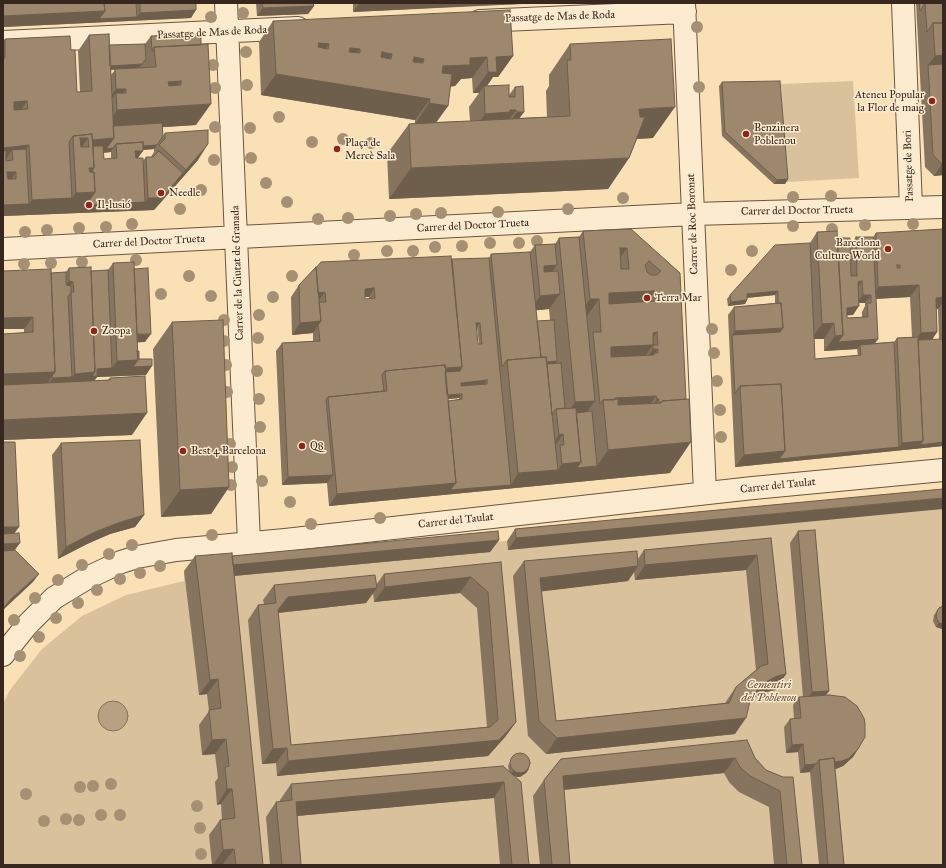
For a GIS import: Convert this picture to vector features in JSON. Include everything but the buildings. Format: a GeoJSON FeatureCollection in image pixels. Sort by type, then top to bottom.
{"type":"FeatureCollection","features":[{"type":"Feature","properties":{"kind":"street","name":"Carrer de la Ciutat de Granada"},"geometry":{"type":"LineString","coordinates":[[226,3],[249,543]]}},
{"type":"Feature","properties":{"kind":"street","name":"Passatge de Bori"},"geometry":{"type":"LineString","coordinates":[[903,3],[911,208]]}},
{"type":"Feature","properties":{"kind":"street","name":"Passatge de Mas de Roda"},"geometry":{"type":"LineString","coordinates":[[464,21],[684,7]]}},
{"type":"Feature","properties":{"kind":"street","name":"Carrer de Roc Boronat"},"geometry":{"type":"LineString","coordinates":[[684,7],[705,493]]}},
{"type":"Feature","properties":{"kind":"street","name":"Passatge de Mas de Roda"},"geometry":{"type":"LineString","coordinates":[[3,42],[321,27]]}},
{"type":"Feature","properties":{"kind":"street","name":"Carrer del Doctor Trueta"},"geometry":{"type":"LineString","coordinates":[[3,249],[693,214],[943,207]]}},
{"type":"Feature","properties":{"kind":"street","name":"Carrer del Taulat"},"geometry":{"type":"LineString","coordinates":[[3,655],[26,625],[54,598],[87,578],[121,562],[137,557],[168,552],[705,493],[943,470]]}},
{"type":"Feature","properties":{"kind":"green space"},"geometry":{"type":"Polygon","coordinates":[[[853,81],[859,178],[786,182],[781,84],[853,81]]]}},
{"type":"Feature","properties":{"kind":"green space","name":"Cementiri del Poblenou"},"geometry":{"type":"Polygon","coordinates":[[[943,500],[943,865],[3,865],[3,704],[10,690],[42,649],[82,616],[126,595],[184,581],[184,571],[943,500]]]}},
{"type":"Feature","properties":{"kind":"shaded area"},"geometry":{"type":"Polygon","coordinates":[[[113,701],[124,705],[128,716],[124,727],[113,731],[102,727],[98,716],[102,705],[113,701]]]}},
{"type":"Feature","properties":{"kind":"place","name":"Ateneu Popular la Flor de maig"},"geometry":{"type":"Point","coordinates":[932,101]}},
{"type":"Feature","properties":{"kind":"place","name":"Benzinera Poblenou"},"geometry":{"type":"Point","coordinates":[746,134]}},
{"type":"Feature","properties":{"kind":"place","name":"Plaça de Mercè Sala"},"geometry":{"type":"Point","coordinates":[337,149]}},
{"type":"Feature","properties":{"kind":"place","name":"Needle"},"geometry":{"type":"Point","coordinates":[161,193]}},
{"type":"Feature","properties":{"kind":"place","name":"Il-lusió"},"geometry":{"type":"Point","coordinates":[89,205]}},
{"type":"Feature","properties":{"kind":"place","name":"Barcelona Culture World"},"geometry":{"type":"Point","coordinates":[888,249]}},
{"type":"Feature","properties":{"kind":"place","name":"Terra Mar"},"geometry":{"type":"Point","coordinates":[647,298]}},
{"type":"Feature","properties":{"kind":"place","name":"Zoopa"},"geometry":{"type":"Point","coordinates":[94,331]}},
{"type":"Feature","properties":{"kind":"place","name":"Q8"},"geometry":{"type":"Point","coordinates":[302,446]}},
{"type":"Feature","properties":{"kind":"place","name":"Best 4 Barcelona"},"geometry":{"type":"Point","coordinates":[183,451]}}]}
